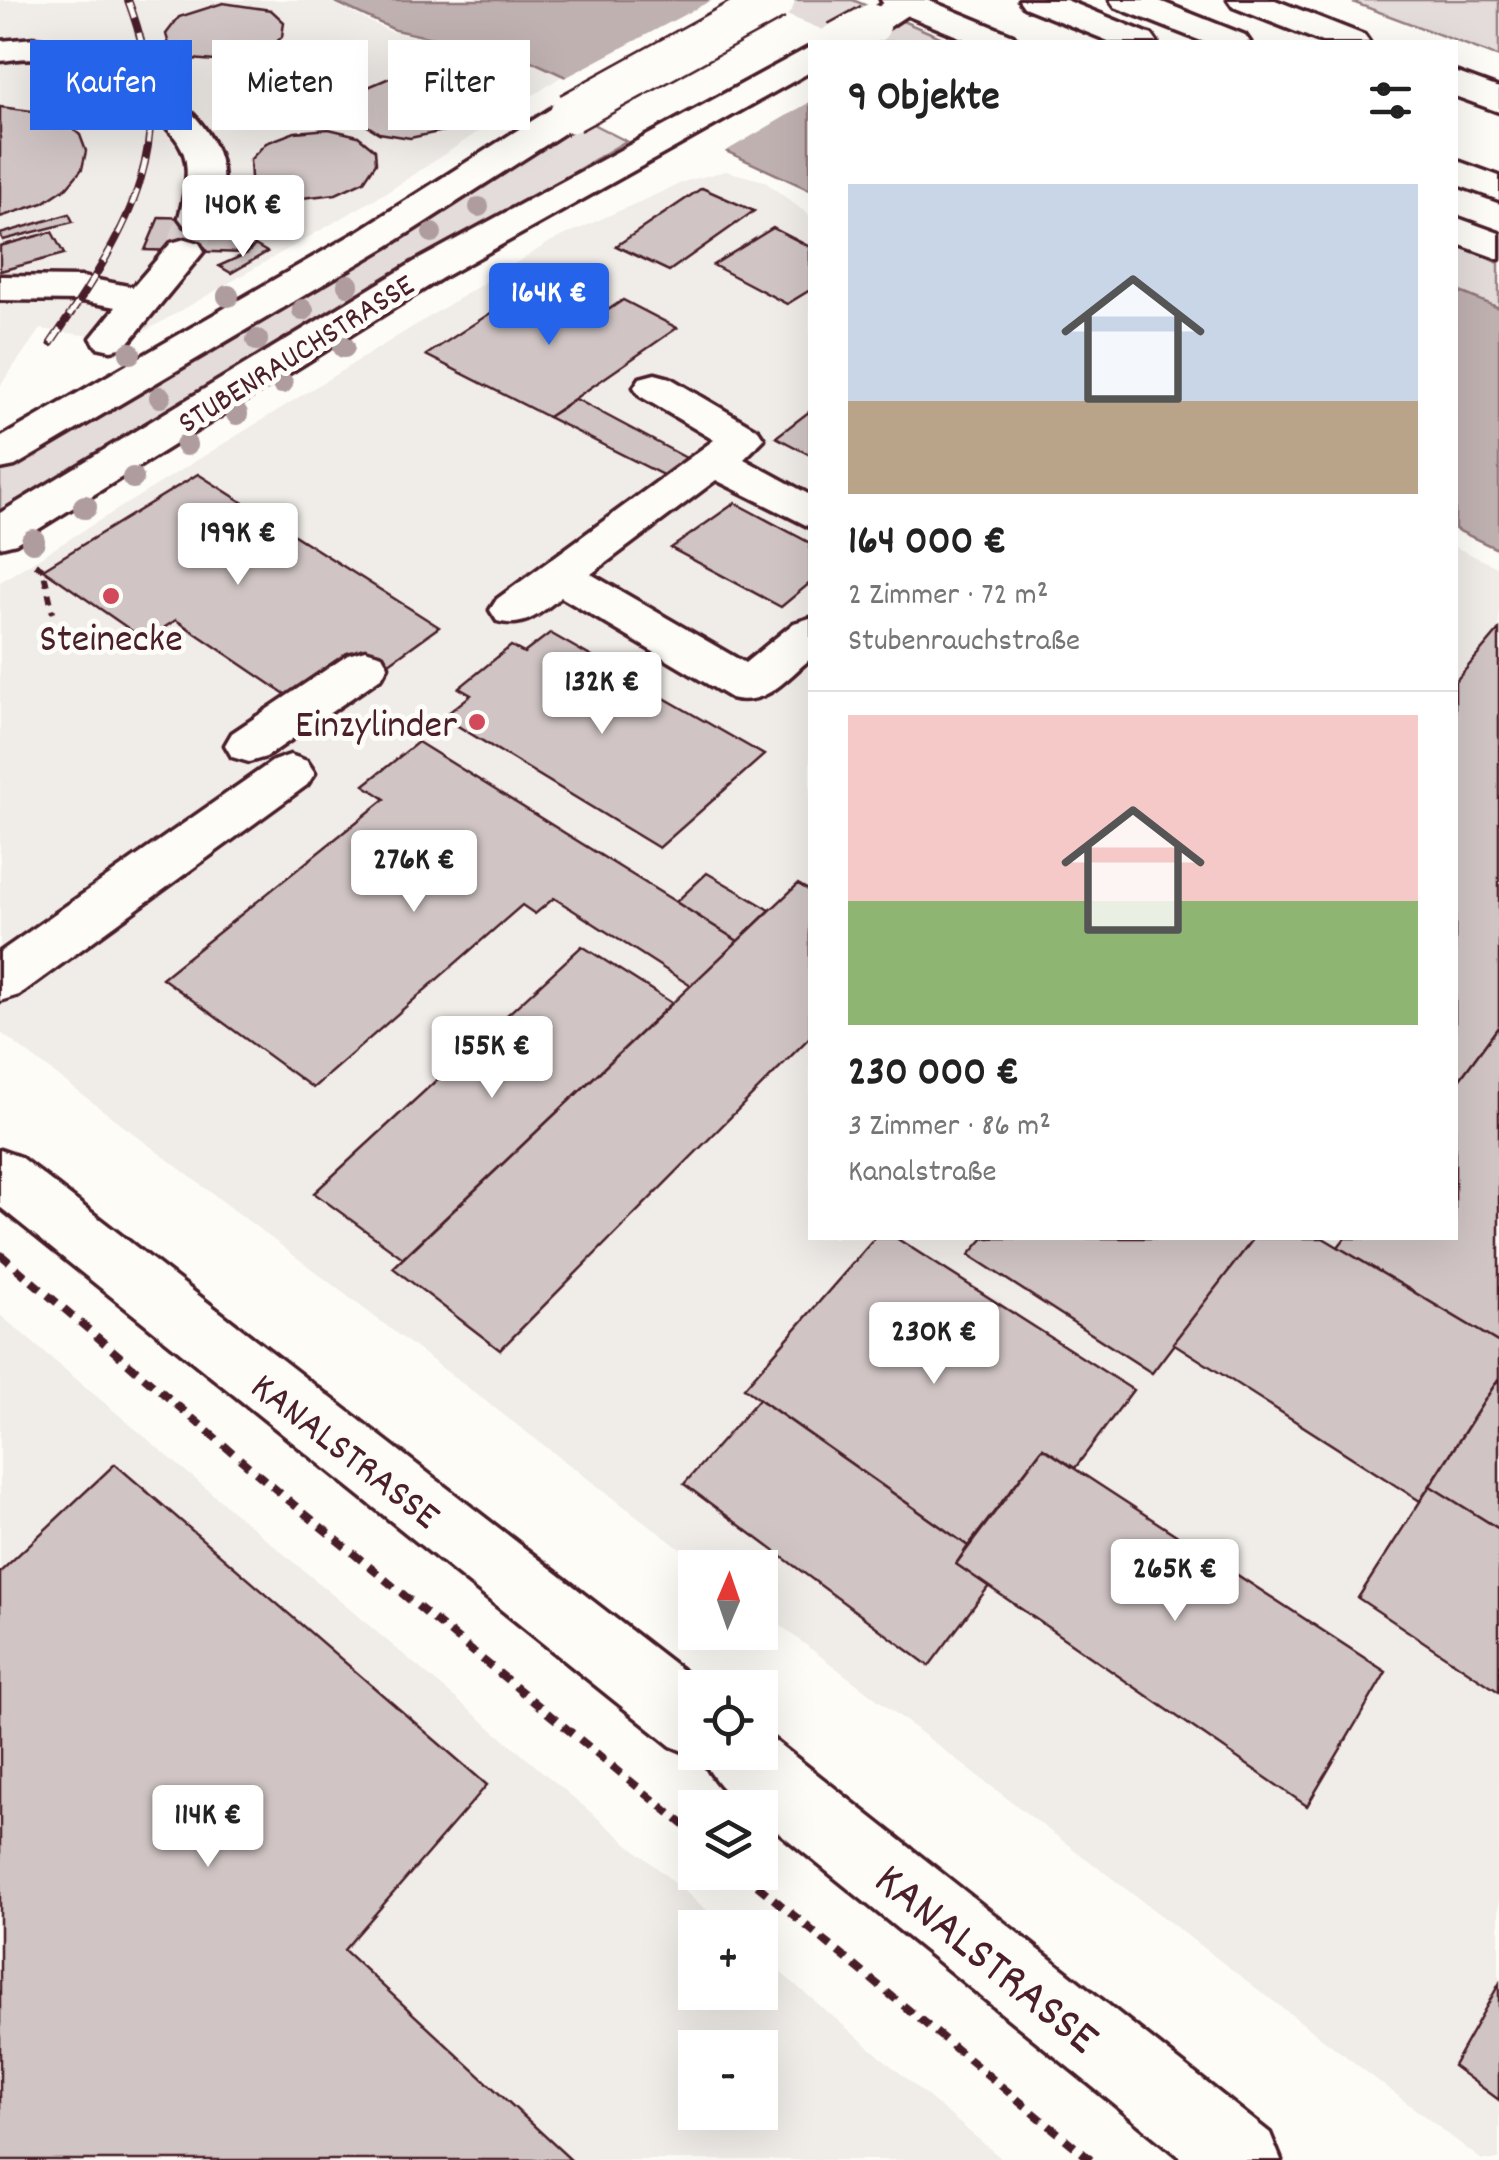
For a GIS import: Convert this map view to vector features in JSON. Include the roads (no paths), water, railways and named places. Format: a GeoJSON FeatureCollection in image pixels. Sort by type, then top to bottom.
{"type":"FeatureCollection","features":[{"type":"Feature","properties":{"kind":"main road","name":"STUBENRAUCHSTRASSE"},"geometry":{"type":"LineString","coordinates":[[0,456],[374,238],[570,112],[774,0]]}},
{"type":"Feature","properties":{"kind":"main road"},"geometry":{"type":"LineString","coordinates":[[1036,0],[1135,40]]}},
{"type":"Feature","properties":{"kind":"main road"},"geometry":{"type":"LineString","coordinates":[[1127,0],[1229,40]]}},
{"type":"Feature","properties":{"kind":"main road"},"geometry":{"type":"LineString","coordinates":[[1245,0],[1347,40]]}},
{"type":"Feature","properties":{"kind":"main road"},"geometry":{"type":"LineString","coordinates":[[842,40],[906,1],[996,40]]}},
{"type":"Feature","properties":{"kind":"main road"},"geometry":{"type":"LineString","coordinates":[[0,51],[23,48],[62,56],[128,86],[188,126],[202,151],[204,189],[192,235],[111,338]]}},
{"type":"Feature","properties":{"kind":"main road","name":"STUBENRAUCHSTRASSE"},"geometry":{"type":"LineString","coordinates":[[11,544],[428,270],[647,152],[808,59]]}},
{"type":"Feature","properties":{"kind":"main road"},"geometry":{"type":"LineString","coordinates":[[1458,84],[1499,100]]}},
{"type":"Feature","properties":{"kind":"main road"},"geometry":{"type":"LineString","coordinates":[[1458,172],[1499,189]]}},
{"type":"Feature","properties":{"kind":"main road"},"geometry":{"type":"LineString","coordinates":[[1458,230],[1499,247]]}},
{"type":"Feature","properties":{"kind":"main road"},"geometry":{"type":"LineString","coordinates":[[0,288],[88,289],[141,300]]}},
{"type":"Feature","properties":{"kind":"main road"},"geometry":{"type":"LineString","coordinates":[[513,610],[744,439],[654,386]]}},
{"type":"Feature","properties":{"kind":"main road"},"geometry":{"type":"LineString","coordinates":[[714,461],[808,512]]}},
{"type":"Feature","properties":{"kind":"main road"},"geometry":{"type":"LineString","coordinates":[[560,576],[748,686],[808,636]]}},
{"type":"Feature","properties":{"kind":"main road"},"geometry":{"type":"LineString","coordinates":[[248,745],[365,666]]}},
{"type":"Feature","properties":{"kind":"main road"},"geometry":{"type":"LineString","coordinates":[[0,980],[290,773]]}},
{"type":"Feature","properties":{"kind":"main road","name":"KANALSTRASSE"},"geometry":{"type":"LineString","coordinates":[[0,1174],[678,1709]]}},
{"type":"Feature","properties":{"kind":"main road","name":"KANALSTRASSE"},"geometry":{"type":"LineString","coordinates":[[756,1770],[1243,2160]]}},
{"type":"Feature","properties":{"kind":"tunnel"},"geometry":{"type":"LineString","coordinates":[[185,251],[198,218]]}},
{"type":"Feature","properties":{"kind":"railway"},"geometry":{"type":"LineString","coordinates":[[51,343],[105,259],[140,181],[149,140],[150,98],[144,51],[128,0]]}},
{"type":"Feature","properties":{"kind":"place","name":"Steinecke"},"geometry":{"type":"Point","coordinates":[111,596]}},
{"type":"Feature","properties":{"kind":"place","name":"Einzylinder"},"geometry":{"type":"Point","coordinates":[477,722]}}]}
